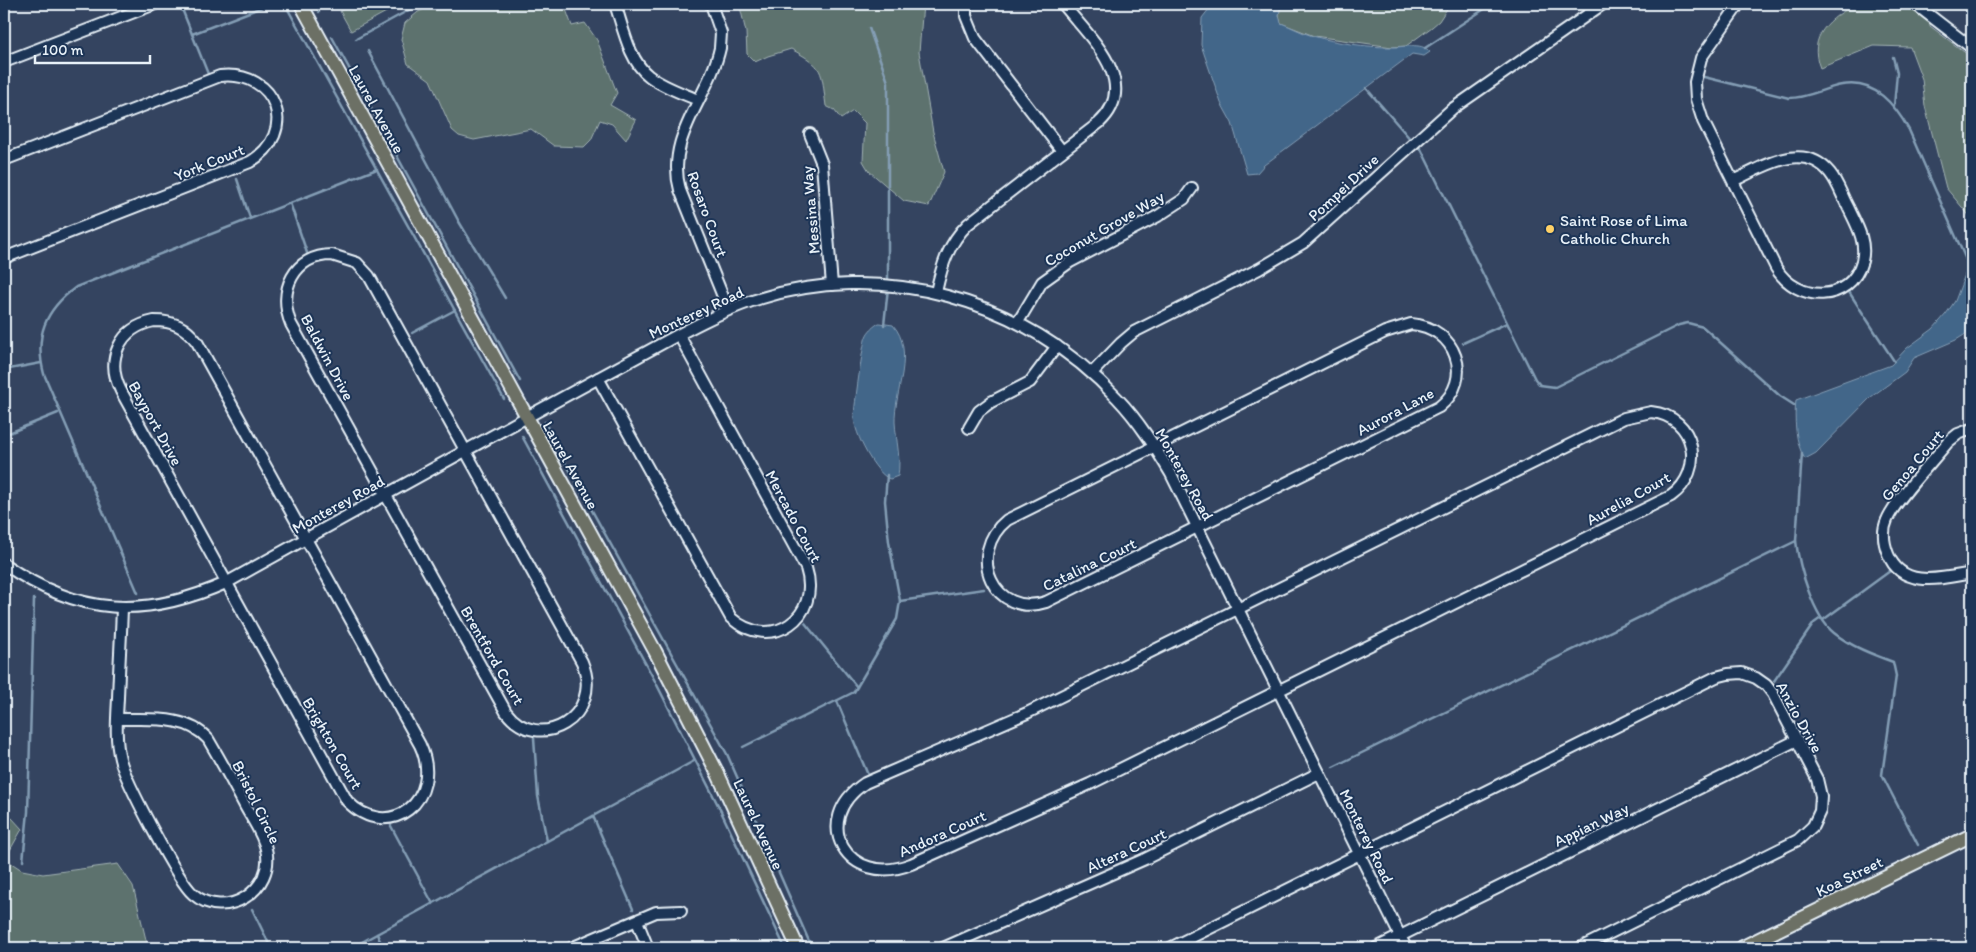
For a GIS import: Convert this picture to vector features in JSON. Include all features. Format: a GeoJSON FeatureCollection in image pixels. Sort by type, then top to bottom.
{"type":"FeatureCollection","features":[{"type":"Feature","properties":{"kind":"main road","name":"Laurel Avenue"},"geometry":{"type":"LineString","coordinates":[[301,4],[686,712],[718,774],[798,948]]}},
{"type":"Feature","properties":{"kind":"main road","name":"Koa Street"},"geometry":{"type":"LineString","coordinates":[[1741,948],[1972,835]]}},
{"type":"Feature","properties":{"kind":"street"},"geometry":{"type":"LineString","coordinates":[[4,62],[155,4]]}},
{"type":"Feature","properties":{"kind":"street"},"geometry":{"type":"LineString","coordinates":[[615,4],[633,56],[641,69],[660,82],[698,100]]}},
{"type":"Feature","properties":{"kind":"street","name":"Rosaro Court"},"geometry":{"type":"LineString","coordinates":[[711,4],[721,33],[720,48],[678,146],[677,176],[683,197],[728,309]]}},
{"type":"Feature","properties":{"kind":"street"},"geometry":{"type":"LineString","coordinates":[[966,4],[966,16],[975,38],[1062,151]]}},
{"type":"Feature","properties":{"kind":"street"},"geometry":{"type":"LineString","coordinates":[[936,292],[943,260],[956,237],[968,224],[1106,117],[1113,107],[1117,90],[1109,62],[1063,4]]}},
{"type":"Feature","properties":{"kind":"street","name":"Pompei Drive"},"geometry":{"type":"LineString","coordinates":[[1092,373],[1121,343],[1142,328],[1259,269],[1303,243],[1461,102],[1603,4]]}},
{"type":"Feature","properties":{"kind":"street"},"geometry":{"type":"LineString","coordinates":[[1734,181],[1786,157],[1805,158],[1824,167],[1834,179],[1861,236],[1862,262],[1854,276],[1839,289],[1825,294],[1804,292],[1791,285],[1776,268],[1699,111],[1695,82],[1698,65],[1705,51],[1739,4]]}},
{"type":"Feature","properties":{"kind":"street"},"geometry":{"type":"LineString","coordinates":[[1915,4],[1972,48]]}},
{"type":"Feature","properties":{"kind":"street","name":"York Court"},"geometry":{"type":"LineString","coordinates":[[4,160],[220,76],[242,76],[259,83],[270,95],[277,118],[272,142],[267,150],[250,162],[4,258]]}},
{"type":"Feature","properties":{"kind":"street","name":"Messina Way"},"geometry":{"type":"LineString","coordinates":[[810,134],[822,164],[832,285]]}},
{"type":"Feature","properties":{"kind":"street","name":"Coconut Grove Way"},"geometry":{"type":"LineString","coordinates":[[1018,322],[1042,282],[1070,262],[1158,216],[1184,199],[1192,188]]}},
{"type":"Feature","properties":{"kind":"street","name":"Baldwin Drive"},"geometry":{"type":"LineString","coordinates":[[386,494],[288,316],[285,302],[289,280],[300,266],[312,258],[338,255],[357,263],[363,268],[466,451]]}},
{"type":"Feature","properties":{"kind":"street","name":"Monterey Road"},"geometry":{"type":"LineString","coordinates":[[4,564],[48,590],[94,604],[122,608],[165,604],[202,594],[226,583],[598,378],[728,309],[772,295],[832,285],[882,285],[936,292],[988,309],[1018,322],[1057,346],[1092,373],[1118,398],[1156,447],[1406,948]]}},
{"type":"Feature","properties":{"kind":"street","name":"Bayport Drive"},"geometry":{"type":"LineString","coordinates":[[226,583],[117,384],[113,368],[115,354],[121,341],[134,328],[144,323],[164,321],[183,327],[191,334],[306,538]]}},
{"type":"Feature","properties":{"kind":"street","name":"Aurora Lane"},"geometry":{"type":"LineString","coordinates":[[1156,447],[1396,328],[1411,324],[1432,329],[1448,342],[1454,352],[1458,367],[1457,381],[1450,396],[1439,407],[1197,528]]}},
{"type":"Feature","properties":{"kind":"street","name":"Mercado Court"},"geometry":{"type":"LineString","coordinates":[[598,378],[731,618],[751,630],[771,632],[785,627],[800,616],[808,599],[810,582],[806,568],[678,335]]}},
{"type":"Feature","properties":{"kind":"street"},"geometry":{"type":"LineString","coordinates":[[969,428],[983,408],[1030,382],[1057,346]]}},
{"type":"Feature","properties":{"kind":"street","name":"Aurelia Court"},"geometry":{"type":"LineString","coordinates":[[1238,610],[1634,414],[1651,412],[1664,415],[1678,424],[1687,434],[1692,452],[1690,471],[1682,487],[1671,496],[1278,691]]}},
{"type":"Feature","properties":{"kind":"street","name":"Genoa Court"},"geometry":{"type":"LineString","coordinates":[[1972,430],[1958,434],[1948,442],[1891,513],[1884,533],[1889,558],[1897,568],[1908,576],[1931,580],[1972,573]]}},
{"type":"Feature","properties":{"kind":"street","name":"Catalina Court"},"geometry":{"type":"LineString","coordinates":[[1156,447],[1002,524],[993,534],[986,549],[986,565],[991,582],[1002,594],[1014,601],[1027,605],[1041,604],[1197,528]]}},
{"type":"Feature","properties":{"kind":"street","name":"Brentford Court"},"geometry":{"type":"LineString","coordinates":[[386,494],[509,716],[518,724],[534,729],[553,728],[563,724],[579,711],[584,701],[587,682],[584,668],[466,451]]}},
{"type":"Feature","properties":{"kind":"street","name":"Brighton Court"},"geometry":{"type":"LineString","coordinates":[[226,583],[347,801],[361,812],[378,818],[408,810],[420,797],[426,781],[424,754],[306,538]]}},
{"type":"Feature","properties":{"kind":"street","name":"Bristol Circle"},"geometry":{"type":"LineString","coordinates":[[117,719],[184,722],[200,731],[208,739],[260,833],[267,851],[264,876],[250,896],[237,902],[218,905],[200,899],[186,886],[125,776],[118,749],[117,719],[122,608]]}},
{"type":"Feature","properties":{"kind":"street","name":"Andora Court"},"geometry":{"type":"LineString","coordinates":[[1238,610],[1027,713],[865,783],[848,796],[840,810],[838,828],[843,846],[854,860],[866,867],[888,871],[901,868],[1090,784],[1278,691]]}},
{"type":"Feature","properties":{"kind":"street","name":"Anzio Drive"},"geometry":{"type":"LineString","coordinates":[[1359,854],[1716,677],[1728,674],[1749,675],[1766,685],[1773,694],[1817,779],[1820,791],[1820,811],[1808,832],[1798,840],[1580,948]]}},
{"type":"Feature","properties":{"kind":"street","name":"Appian Way"},"geometry":{"type":"LineString","coordinates":[[1376,948],[1797,740]]}},
{"type":"Feature","properties":{"kind":"street","name":"Altera Court"},"geometry":{"type":"LineString","coordinates":[[943,948],[1146,859],[1319,773]]}},
{"type":"Feature","properties":{"kind":"street"},"geometry":{"type":"LineString","coordinates":[[1170,948],[1359,854]]}},
{"type":"Feature","properties":{"kind":"street"},"geometry":{"type":"LineString","coordinates":[[571,948],[656,912],[681,911]]}},
{"type":"Feature","properties":{"kind":"street"},"geometry":{"type":"LineString","coordinates":[[636,920],[648,948]]}},
{"type":"Feature","properties":{"kind":"green space"},"geometry":{"type":"Polygon","coordinates":[[[354,4],[401,4],[351,31],[340,11],[354,4]]]}},
{"type":"Feature","properties":{"kind":"green space"},"geometry":{"type":"Polygon","coordinates":[[[436,4],[564,4],[572,26],[585,23],[597,40],[617,93],[610,105],[636,120],[626,140],[612,124],[600,120],[591,140],[584,147],[554,146],[531,129],[474,140],[459,136],[452,130],[430,80],[408,64],[401,39],[405,23],[418,12],[436,4]]]}},
{"type":"Feature","properties":{"kind":"green space"},"geometry":{"type":"Polygon","coordinates":[[[748,4],[923,4],[919,52],[933,132],[944,172],[929,206],[904,201],[869,171],[863,161],[865,123],[853,111],[841,119],[834,110],[826,106],[822,77],[816,65],[791,49],[755,62],[747,54],[746,32],[740,7],[748,4]]]}},
{"type":"Feature","properties":{"kind":"green space"},"geometry":{"type":"Polygon","coordinates":[[[1281,4],[1450,4],[1439,21],[1432,27],[1406,46],[1392,47],[1314,36],[1281,23],[1279,15],[1281,4]]]}},
{"type":"Feature","properties":{"kind":"green space"},"geometry":{"type":"Polygon","coordinates":[[[1856,4],[1908,4],[1930,20],[1930,26],[1972,58],[1972,219],[1946,188],[1925,106],[1922,79],[1910,47],[1874,46],[1820,68],[1816,46],[1823,29],[1838,15],[1856,4]]]}},
{"type":"Feature","properties":{"kind":"green space"},"geometry":{"type":"Polygon","coordinates":[[[12,818],[22,829],[5,859],[22,870],[43,874],[118,864],[133,886],[148,948],[4,948],[4,819],[12,818]]]}},
{"type":"Feature","properties":{"kind":"water"},"geometry":{"type":"Polygon","coordinates":[[[1213,4],[1281,4],[1279,15],[1281,23],[1309,35],[1332,41],[1361,45],[1381,47],[1417,46],[1430,52],[1424,56],[1412,54],[1264,165],[1257,173],[1247,174],[1232,123],[1221,103],[1201,45],[1202,18],[1213,4]]]}},
{"type":"Feature","properties":{"kind":"water"},"geometry":{"type":"Polygon","coordinates":[[[1970,261],[1972,261],[1972,330],[1956,340],[1914,358],[1905,372],[1871,397],[1816,453],[1805,459],[1799,446],[1796,431],[1796,400],[1891,365],[1907,348],[1933,329],[1946,314],[1955,301],[1970,261]]]}},
{"type":"Feature","properties":{"kind":"water"},"geometry":{"type":"Polygon","coordinates":[[[879,323],[893,325],[900,335],[903,347],[902,372],[895,422],[899,469],[898,476],[890,479],[884,476],[866,452],[854,417],[865,342],[867,335],[879,323]]]}},
{"type":"Feature","properties":{"kind":"waterway"},"geometry":{"type":"LineString","coordinates":[[180,4],[208,74]]}},
{"type":"Feature","properties":{"kind":"waterway"},"geometry":{"type":"LineString","coordinates":[[192,34],[270,4]]}},
{"type":"Feature","properties":{"kind":"waterway"},"geometry":{"type":"LineString","coordinates":[[285,4],[504,399]]}},
{"type":"Feature","properties":{"kind":"waterway"},"geometry":{"type":"LineString","coordinates":[[315,4],[319,12]]}},
{"type":"Feature","properties":{"kind":"waterway"},"geometry":{"type":"LineString","coordinates":[[356,39],[420,4]]}},
{"type":"Feature","properties":{"kind":"waterway"},"geometry":{"type":"LineString","coordinates":[[1425,48],[1492,4]]}},
{"type":"Feature","properties":{"kind":"waterway"},"geometry":{"type":"LineString","coordinates":[[869,28],[888,82],[888,283]]}},
{"type":"Feature","properties":{"kind":"waterway"},"geometry":{"type":"LineString","coordinates":[[332,37],[520,381]]}},
{"type":"Feature","properties":{"kind":"waterway"},"geometry":{"type":"LineString","coordinates":[[368,51],[458,220],[505,298]]}},
{"type":"Feature","properties":{"kind":"waterway"},"geometry":{"type":"LineString","coordinates":[[1893,57],[1897,73],[1894,106]]}},
{"type":"Feature","properties":{"kind":"waterway"},"geometry":{"type":"LineString","coordinates":[[1704,77],[1789,98],[1796,98],[1835,86],[1854,84],[1874,90],[1883,96],[1909,130],[1967,262]]}},
{"type":"Feature","properties":{"kind":"waterway"},"geometry":{"type":"LineString","coordinates":[[1366,88],[1412,141]]}},
{"type":"Feature","properties":{"kind":"waterway"},"geometry":{"type":"LineString","coordinates":[[1416,145],[1421,149],[1535,379],[1540,385],[1555,387],[1679,325],[1688,323],[1703,327],[1780,396],[1794,405]]}},
{"type":"Feature","properties":{"kind":"waterway"},"geometry":{"type":"LineString","coordinates":[[138,593],[44,374],[40,348],[45,325],[50,315],[65,296],[76,287],[377,169]]}},
{"type":"Feature","properties":{"kind":"waterway"},"geometry":{"type":"LineString","coordinates":[[237,179],[250,218]]}},
{"type":"Feature","properties":{"kind":"waterway"},"geometry":{"type":"LineString","coordinates":[[290,203],[307,253]]}},
{"type":"Feature","properties":{"kind":"waterway"},"geometry":{"type":"LineString","coordinates":[[884,325],[888,288]]}},
{"type":"Feature","properties":{"kind":"waterway"},"geometry":{"type":"LineString","coordinates":[[1849,292],[1894,361]]}},
{"type":"Feature","properties":{"kind":"waterway"},"geometry":{"type":"LineString","coordinates":[[412,333],[455,310]]}},
{"type":"Feature","properties":{"kind":"waterway"},"geometry":{"type":"LineString","coordinates":[[1463,343],[1507,323]]}},
{"type":"Feature","properties":{"kind":"waterway"},"geometry":{"type":"LineString","coordinates":[[4,370],[41,363]]}},
{"type":"Feature","properties":{"kind":"waterway"},"geometry":{"type":"LineString","coordinates":[[4,435],[58,413]]}},
{"type":"Feature","properties":{"kind":"waterway"},"geometry":{"type":"LineString","coordinates":[[545,422],[549,431]]}},
{"type":"Feature","properties":{"kind":"waterway"},"geometry":{"type":"LineString","coordinates":[[522,436],[655,681],[719,807],[785,948]]}},
{"type":"Feature","properties":{"kind":"waterway"},"geometry":{"type":"LineString","coordinates":[[554,442],[727,754],[812,948]]}},
{"type":"Feature","properties":{"kind":"waterway"},"geometry":{"type":"LineString","coordinates":[[1802,453],[1796,541],[1800,564],[1808,590],[1826,625],[1840,638],[1893,662],[1896,676],[1882,775],[1918,845]]}},
{"type":"Feature","properties":{"kind":"waterway"},"geometry":{"type":"LineString","coordinates":[[743,747],[854,692],[897,619],[900,601],[889,542],[885,501],[887,475]]}},
{"type":"Feature","properties":{"kind":"waterway"},"geometry":{"type":"LineString","coordinates":[[1333,767],[1796,541]]}},
{"type":"Feature","properties":{"kind":"waterway"},"geometry":{"type":"LineString","coordinates":[[1823,620],[1890,571]]}},
{"type":"Feature","properties":{"kind":"waterway"},"geometry":{"type":"LineString","coordinates":[[900,601],[984,589]]}},
{"type":"Feature","properties":{"kind":"waterway"},"geometry":{"type":"LineString","coordinates":[[23,861],[28,812],[34,599]]}},
{"type":"Feature","properties":{"kind":"waterway"},"geometry":{"type":"LineString","coordinates":[[1774,681],[1814,623],[1821,618]]}},
{"type":"Feature","properties":{"kind":"waterway"},"geometry":{"type":"LineString","coordinates":[[805,623],[857,687]]}},
{"type":"Feature","properties":{"kind":"waterway"},"geometry":{"type":"LineString","coordinates":[[837,701],[868,775]]}},
{"type":"Feature","properties":{"kind":"waterway"},"geometry":{"type":"LineString","coordinates":[[534,738],[538,796],[547,841]]}},
{"type":"Feature","properties":{"kind":"waterway"},"geometry":{"type":"LineString","coordinates":[[351,948],[694,761]]}},
{"type":"Feature","properties":{"kind":"waterway"},"geometry":{"type":"LineString","coordinates":[[593,816],[633,909]]}},
{"type":"Feature","properties":{"kind":"waterway"},"geometry":{"type":"LineString","coordinates":[[391,826],[433,904]]}},
{"type":"Feature","properties":{"kind":"waterway"},"geometry":{"type":"LineString","coordinates":[[252,909],[271,948]]}},
{"type":"Feature","properties":{"kind":"waterway"},"geometry":{"type":"LineString","coordinates":[[377,934],[383,948]]}},
{"type":"Feature","properties":{"kind":"place","name":"Saint Rose of Lima Catholic Church"},"geometry":{"type":"Point","coordinates":[1550,229]}}]}
